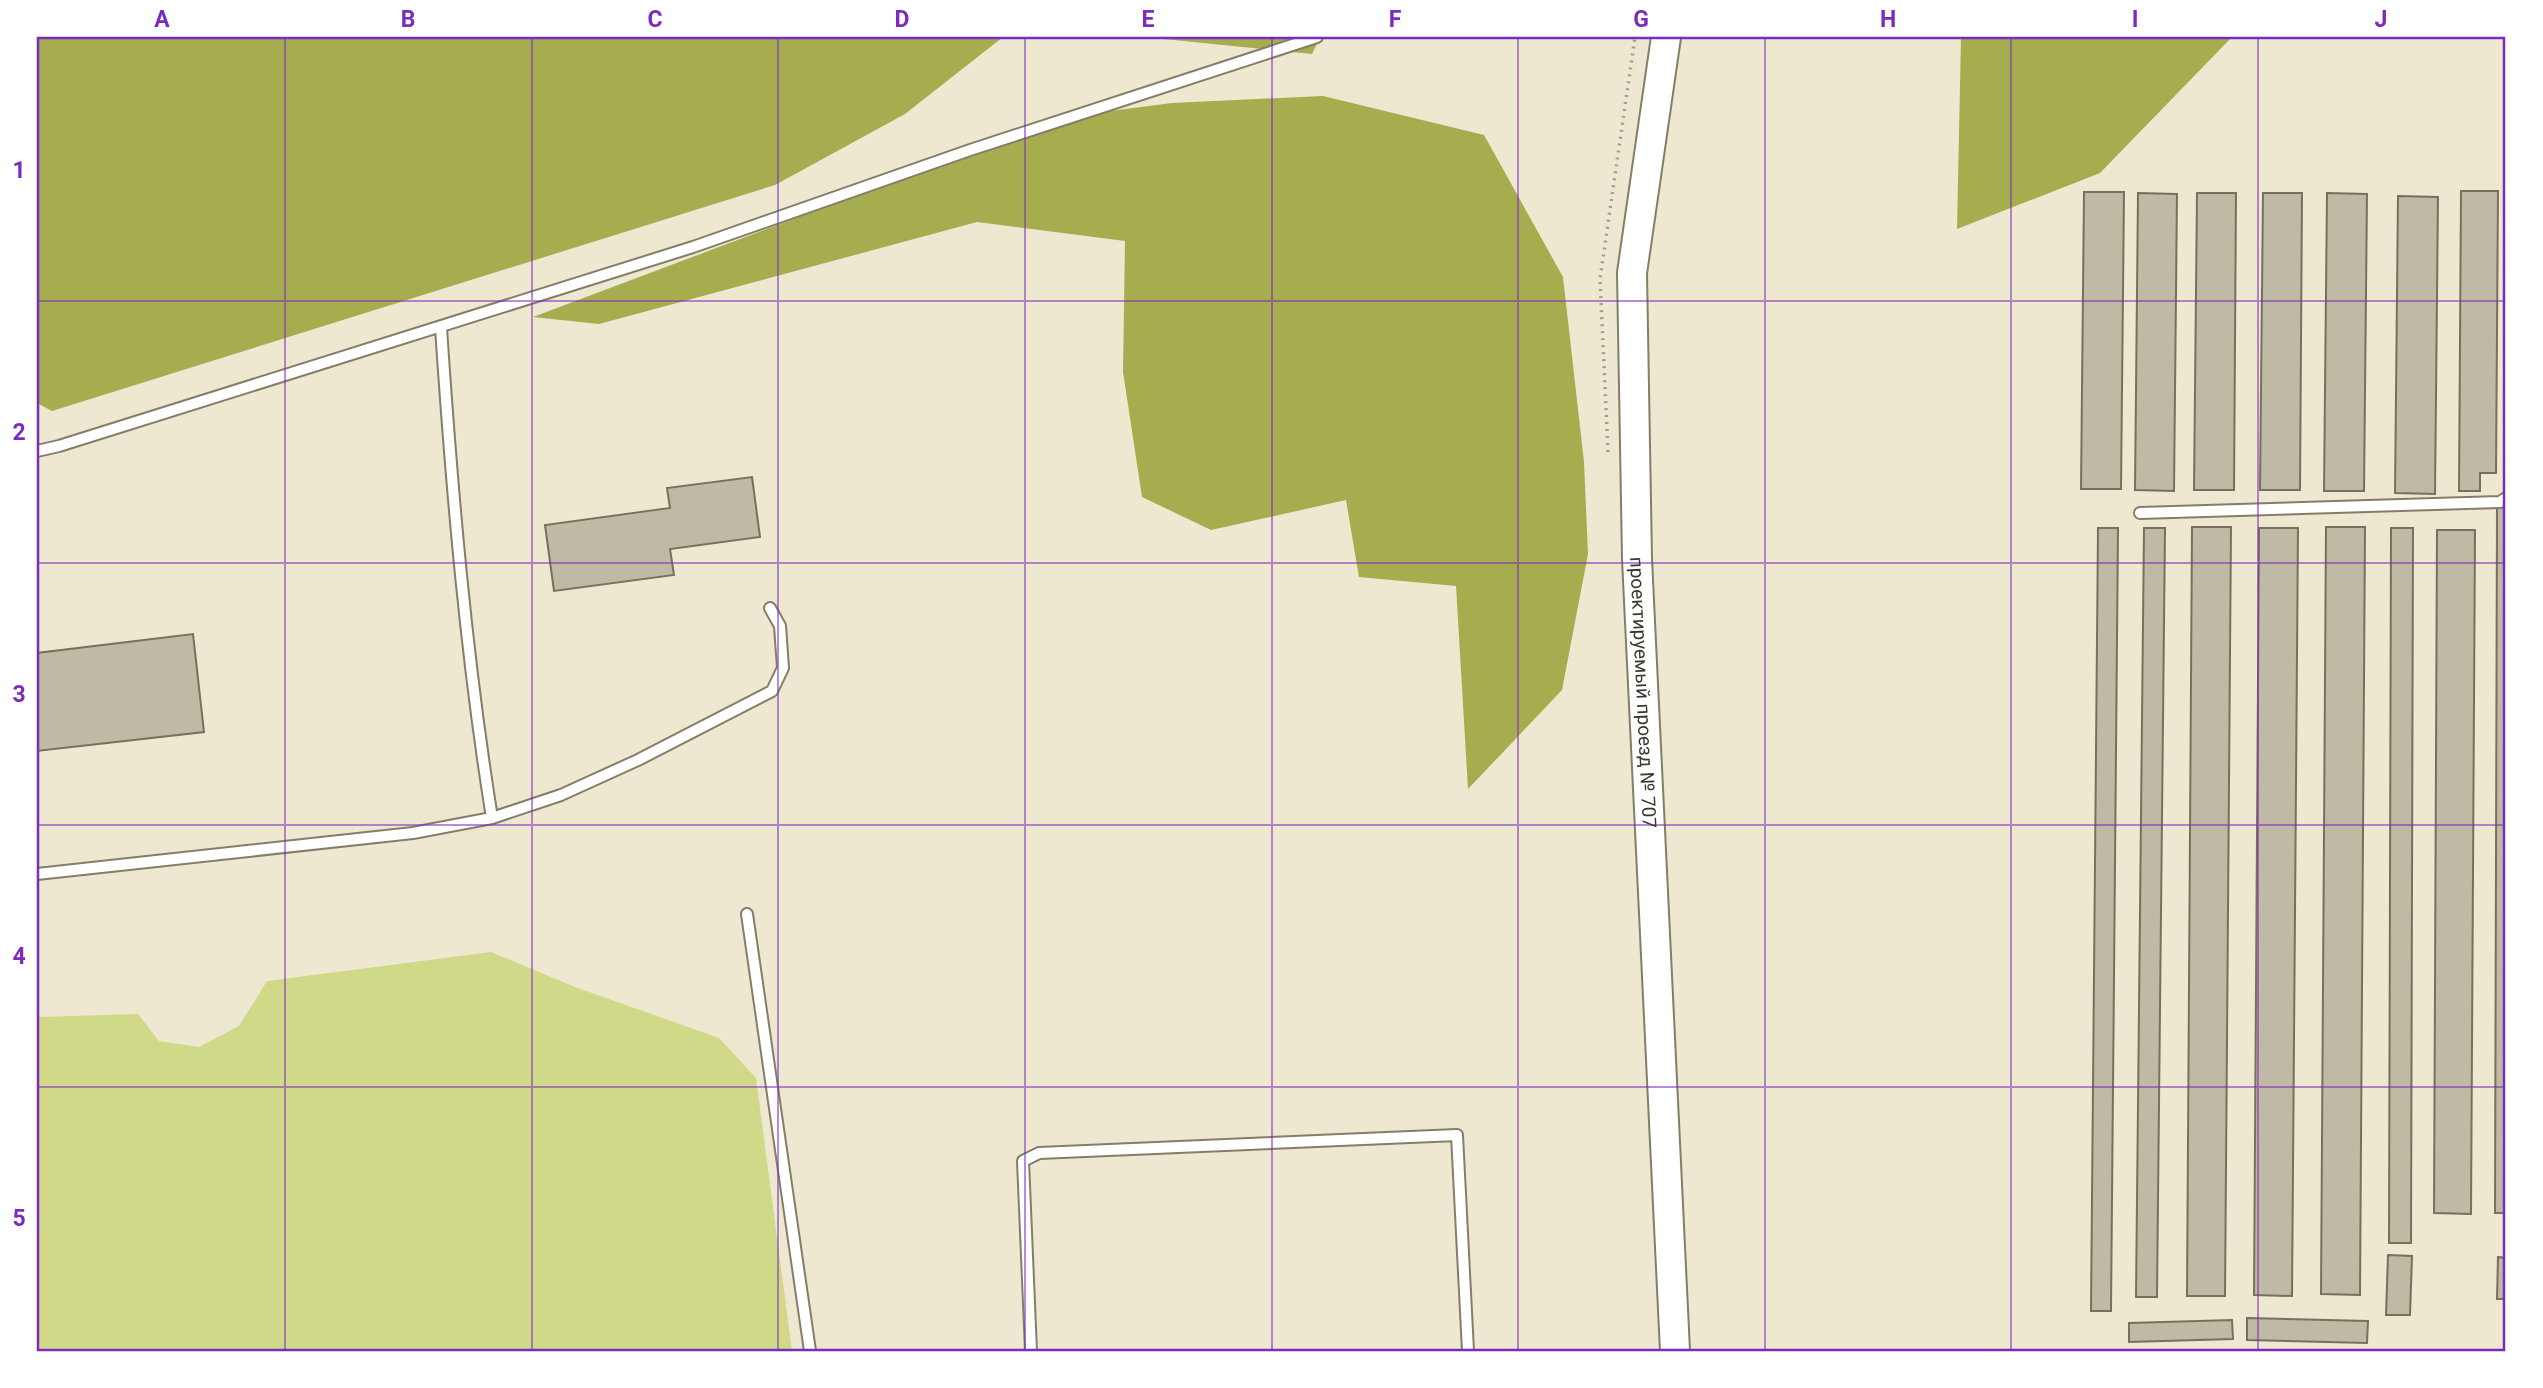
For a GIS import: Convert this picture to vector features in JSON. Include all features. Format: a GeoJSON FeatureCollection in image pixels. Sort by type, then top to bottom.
{"type":"FeatureCollection","features":[{"type":"Feature","properties":{"kind":"street","name":"проектируемый проезд № 707"},"geometry":{"type":"LineString","coordinates":[[1660,43],[1632,273],[1638,573],[1675,1351]]}},
{"type":"Feature","properties":{"kind":"lane"},"geometry":{"type":"LineString","coordinates":[[37,451],[441,328],[693,247],[971,150],[1317,37]]}},
{"type":"Feature","properties":{"kind":"lane"},"geometry":{"type":"LineString","coordinates":[[441,328],[449,446],[476,722],[492,818]]}},
{"type":"Feature","properties":{"kind":"lane"},"geometry":{"type":"LineString","coordinates":[[2140,513],[2500,502],[2506,498]]}},
{"type":"Feature","properties":{"kind":"lane"},"geometry":{"type":"LineString","coordinates":[[37,874],[413,833],[492,818],[561,795],[772,691],[783,668],[780,626],[770,608]]}},
{"type":"Feature","properties":{"kind":"lane"},"geometry":{"type":"LineString","coordinates":[[747,914],[810,1351]]}},
{"type":"Feature","properties":{"kind":"lane"},"geometry":{"type":"LineString","coordinates":[[1031,1351],[1023,1161],[1039,1153],[1457,1135],[1468,1351]]}},
{"type":"Feature","properties":{"kind":"green space"},"geometry":{"type":"Polygon","coordinates":[[[37,37],[1003,37],[905,114],[775,185],[52,411],[37,403],[37,37]]]}},
{"type":"Feature","properties":{"kind":"green space"},"geometry":{"type":"Polygon","coordinates":[[[1144,37],[1320,37],[1312,54],[1144,37]]]}},
{"type":"Feature","properties":{"kind":"green space"},"geometry":{"type":"Polygon","coordinates":[[[1961,37],[2232,37],[2100,173],[1957,229],[1961,37]]]}},
{"type":"Feature","properties":{"kind":"green space"},"geometry":{"type":"Polygon","coordinates":[[[1323,96],[1484,135],[1563,277],[1584,462],[1588,554],[1562,690],[1468,789],[1456,586],[1359,577],[1346,500],[1211,530],[1142,497],[1123,372],[1125,241],[977,222],[599,324],[533,317],[1064,117],[1172,103],[1323,96]]]}},
{"type":"Feature","properties":{"kind":"green space"},"geometry":{"type":"Polygon","coordinates":[[[491,952],[575,987],[719,1038],[756,1078],[792,1351],[37,1351],[37,1017],[138,1014],[159,1041],[199,1047],[239,1026],[267,981],[491,952]]]}},
{"type":"Feature","properties":{"kind":"building"},"geometry":{"type":"Polygon","coordinates":[[[2461,191],[2498,191],[2496,473],[2480,473],[2480,491],[2459,491],[2461,191]]]}},
{"type":"Feature","properties":{"kind":"building"},"geometry":{"type":"Polygon","coordinates":[[[2084,192],[2124,192],[2121,489],[2081,489],[2084,192]]]}},
{"type":"Feature","properties":{"kind":"building"},"geometry":{"type":"Polygon","coordinates":[[[2138,193],[2177,194],[2174,491],[2135,490],[2138,193]]]}},
{"type":"Feature","properties":{"kind":"building"},"geometry":{"type":"Polygon","coordinates":[[[2197,193],[2236,193],[2234,490],[2194,490],[2197,193]]]}},
{"type":"Feature","properties":{"kind":"building"},"geometry":{"type":"Polygon","coordinates":[[[2263,193],[2302,193],[2300,490],[2260,490],[2263,193]]]}},
{"type":"Feature","properties":{"kind":"building"},"geometry":{"type":"Polygon","coordinates":[[[2327,193],[2367,194],[2364,491],[2324,491],[2327,193]]]}},
{"type":"Feature","properties":{"kind":"building"},"geometry":{"type":"Polygon","coordinates":[[[2398,196],[2438,197],[2435,494],[2395,493],[2398,196]]]}},
{"type":"Feature","properties":{"kind":"building"},"geometry":{"type":"Polygon","coordinates":[[[752,477],[760,537],[670,549],[674,575],[554,591],[545,525],[670,508],[667,488],[752,477]]]}},
{"type":"Feature","properties":{"kind":"building"},"geometry":{"type":"Polygon","coordinates":[[[2497,507],[2506,507],[2506,1213],[2495,1213],[2497,507]]]}},
{"type":"Feature","properties":{"kind":"building"},"geometry":{"type":"Polygon","coordinates":[[[2192,527],[2231,527],[2225,1296],[2187,1296],[2192,527]]]}},
{"type":"Feature","properties":{"kind":"building"},"geometry":{"type":"Polygon","coordinates":[[[2326,527],[2365,527],[2360,1295],[2321,1294],[2326,527]]]}},
{"type":"Feature","properties":{"kind":"building"},"geometry":{"type":"Polygon","coordinates":[[[2098,528],[2118,528],[2111,1311],[2091,1311],[2098,528]]]}},
{"type":"Feature","properties":{"kind":"building"},"geometry":{"type":"Polygon","coordinates":[[[2144,528],[2165,528],[2157,1297],[2136,1297],[2144,528]]]}},
{"type":"Feature","properties":{"kind":"building"},"geometry":{"type":"Polygon","coordinates":[[[2259,528],[2298,528],[2292,1296],[2254,1295],[2259,528]]]}},
{"type":"Feature","properties":{"kind":"building"},"geometry":{"type":"Polygon","coordinates":[[[2391,528],[2413,528],[2411,1243],[2389,1243],[2391,528]]]}},
{"type":"Feature","properties":{"kind":"building"},"geometry":{"type":"Polygon","coordinates":[[[2437,530],[2475,530],[2471,1214],[2434,1213],[2437,530]]]}},
{"type":"Feature","properties":{"kind":"building"},"geometry":{"type":"Polygon","coordinates":[[[193,634],[204,732],[37,751],[37,653],[193,634]]]}},
{"type":"Feature","properties":{"kind":"building"},"geometry":{"type":"Polygon","coordinates":[[[2388,1255],[2412,1256],[2410,1315],[2386,1315],[2388,1255]]]}},
{"type":"Feature","properties":{"kind":"building"},"geometry":{"type":"Polygon","coordinates":[[[2498,1257],[2506,1258],[2506,1299],[2497,1299],[2498,1257]]]}},
{"type":"Feature","properties":{"kind":"building"},"geometry":{"type":"Polygon","coordinates":[[[2247,1318],[2368,1321],[2367,1343],[2247,1340],[2247,1318]]]}},
{"type":"Feature","properties":{"kind":"building"},"geometry":{"type":"Polygon","coordinates":[[[2232,1320],[2233,1339],[2129,1342],[2129,1323],[2232,1320]]]}}]}
